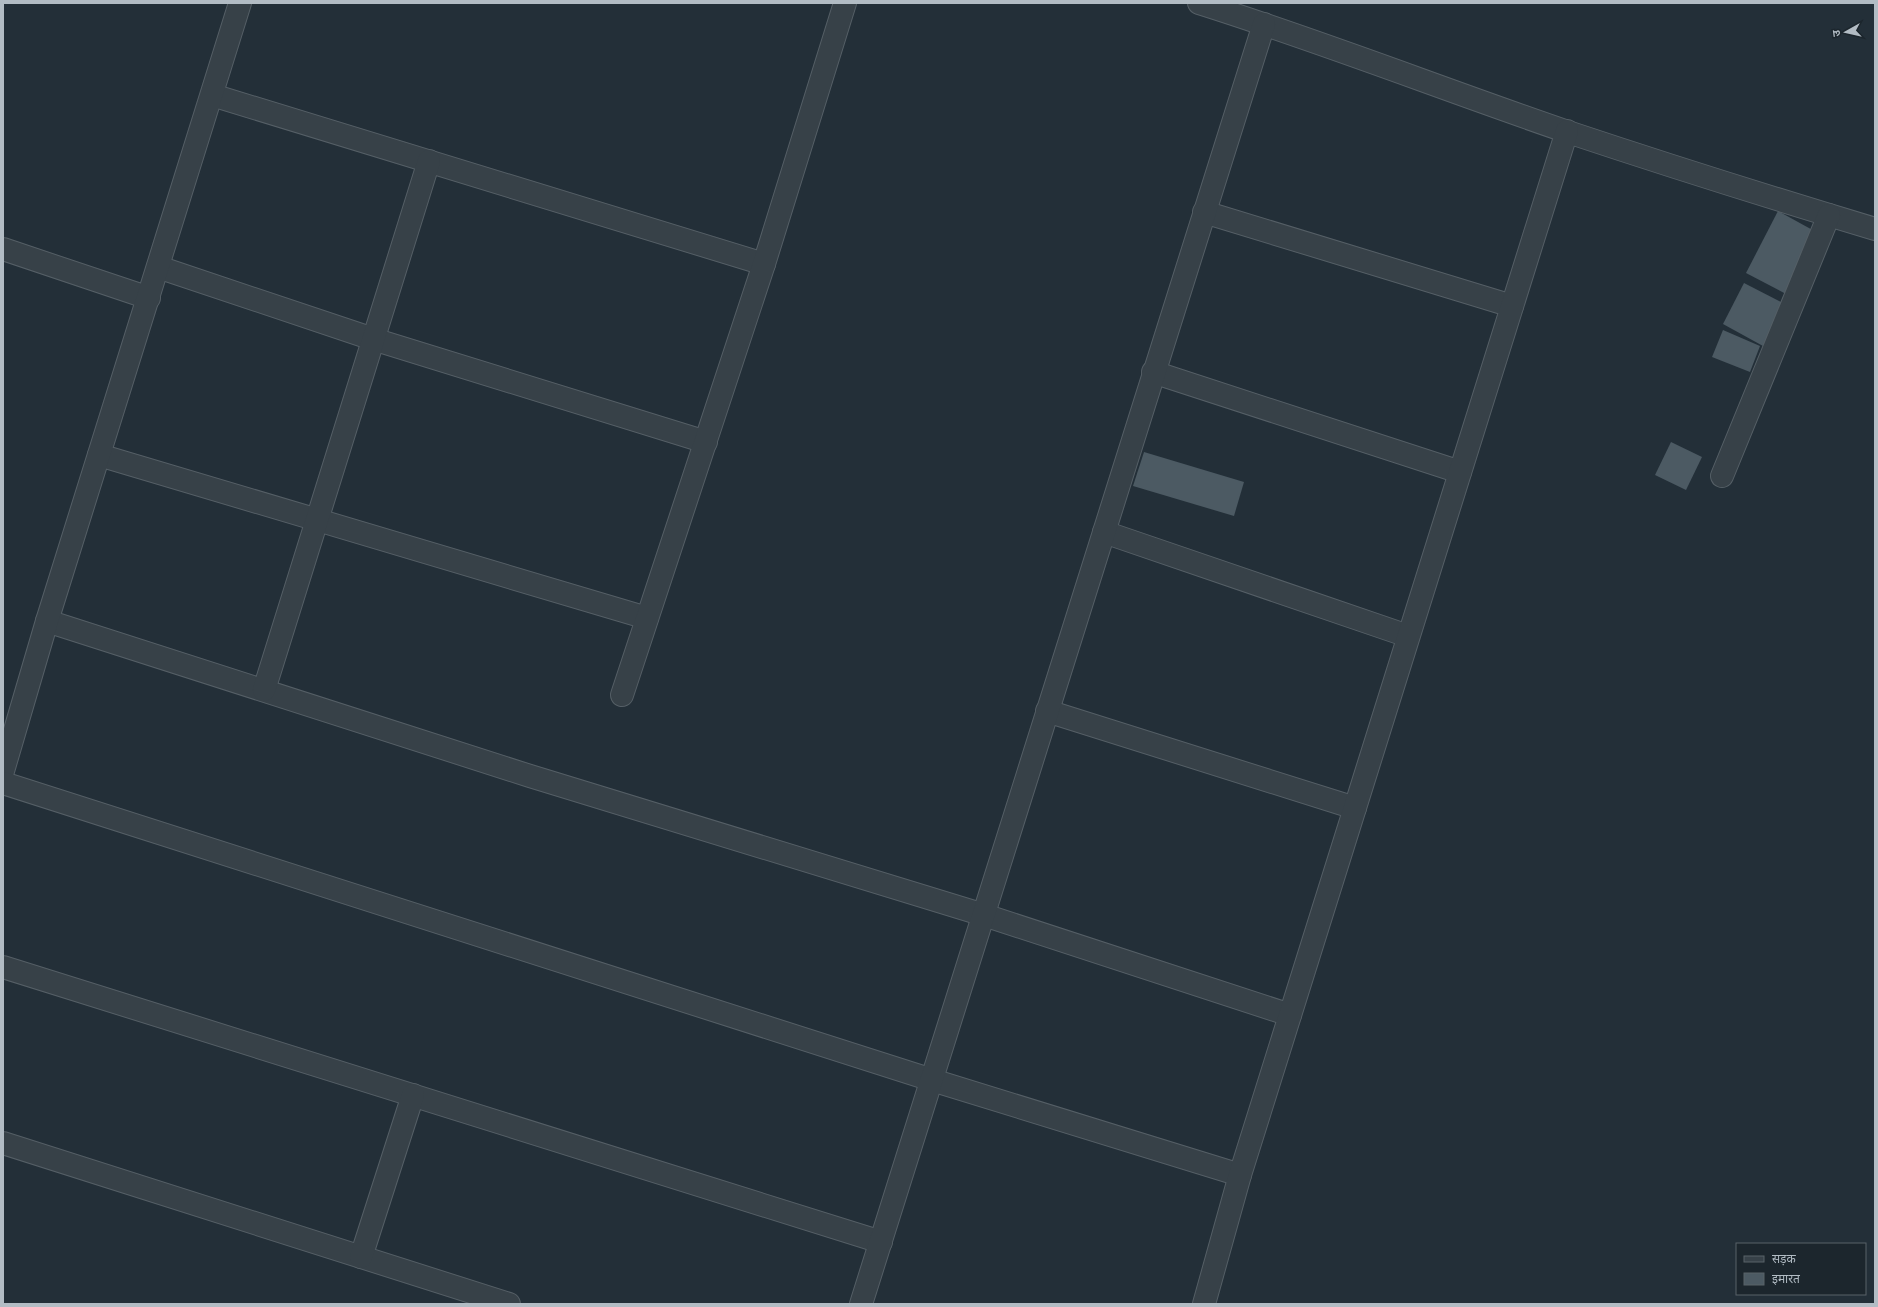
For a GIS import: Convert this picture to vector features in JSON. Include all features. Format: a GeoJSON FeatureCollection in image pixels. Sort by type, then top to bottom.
{"type":"FeatureCollection","features":[{"type":"Feature","properties":{"kind":"street"},"geometry":{"type":"LineString","coordinates":[[3,771],[47,621],[240,3]]}},
{"type":"Feature","properties":{"kind":"street"},"geometry":{"type":"LineString","coordinates":[[622,695],[764,264],[845,3]]}},
{"type":"Feature","properties":{"kind":"street"},"geometry":{"type":"LineString","coordinates":[[1199,3],[1264,24],[1567,131],[1875,229]]}},
{"type":"Feature","properties":{"kind":"street"},"geometry":{"type":"LineString","coordinates":[[861,1304],[1153,372],[1264,24]]}},
{"type":"Feature","properties":{"kind":"street"},"geometry":{"type":"LineString","coordinates":[[212,95],[764,264]]}},
{"type":"Feature","properties":{"kind":"street"},"geometry":{"type":"LineString","coordinates":[[1204,1304],[1240,1175],[1567,131]]}},
{"type":"Feature","properties":{"kind":"street"},"geometry":{"type":"LineString","coordinates":[[264,690],[429,161]]}},
{"type":"Feature","properties":{"kind":"street"},"geometry":{"type":"LineString","coordinates":[[1204,212],[1512,306]]}},
{"type":"Feature","properties":{"kind":"street"},"geometry":{"type":"LineString","coordinates":[[1722,476],[1829,215]]}},
{"type":"Feature","properties":{"kind":"street"},"geometry":{"type":"LineString","coordinates":[[3,249],[149,298]]}},
{"type":"Feature","properties":{"kind":"street"},"geometry":{"type":"LineString","coordinates":[[158,267],[374,339],[706,442]]}},
{"type":"Feature","properties":{"kind":"street"},"geometry":{"type":"LineString","coordinates":[[1153,372],[1460,472]]}},
{"type":"Feature","properties":{"kind":"street"},"geometry":{"type":"LineString","coordinates":[[100,455],[317,521],[647,618]]}},
{"type":"Feature","properties":{"kind":"street"},"geometry":{"type":"LineString","coordinates":[[1104,532],[1408,636]]}},
{"type":"Feature","properties":{"kind":"street"},"geometry":{"type":"LineString","coordinates":[[47,621],[530,776],[984,915],[1290,1016]]}},
{"type":"Feature","properties":{"kind":"street"},"geometry":{"type":"LineString","coordinates":[[1047,711],[1355,808]]}},
{"type":"Feature","properties":{"kind":"street"},"geometry":{"type":"LineString","coordinates":[[3,783],[932,1080],[1240,1175]]}},
{"type":"Feature","properties":{"kind":"street"},"geometry":{"type":"LineString","coordinates":[[3,967],[881,1242]]}},
{"type":"Feature","properties":{"kind":"street"},"geometry":{"type":"LineString","coordinates":[[361,1257],[413,1095]]}},
{"type":"Feature","properties":{"kind":"street"},"geometry":{"type":"LineString","coordinates":[[3,1143],[509,1304]]}},
{"type":"Feature","properties":{"kind":"building"},"geometry":{"type":"Polygon","coordinates":[[[1778,211],[1818,233],[1786,294],[1746,273],[1778,211]]]}},
{"type":"Feature","properties":{"kind":"building"},"geometry":{"type":"Polygon","coordinates":[[[1744,283],[1785,304],[1763,346],[1723,324],[1744,283]]]}},
{"type":"Feature","properties":{"kind":"building"},"geometry":{"type":"Polygon","coordinates":[[[1723,330],[1760,346],[1750,372],[1712,357],[1723,330]]]}},
{"type":"Feature","properties":{"kind":"building"},"geometry":{"type":"Polygon","coordinates":[[[1671,442],[1702,457],[1686,490],[1655,475],[1671,442]]]}},
{"type":"Feature","properties":{"kind":"building"},"geometry":{"type":"Polygon","coordinates":[[[1144,452],[1244,482],[1234,516],[1133,486],[1144,452]]]}}]}
